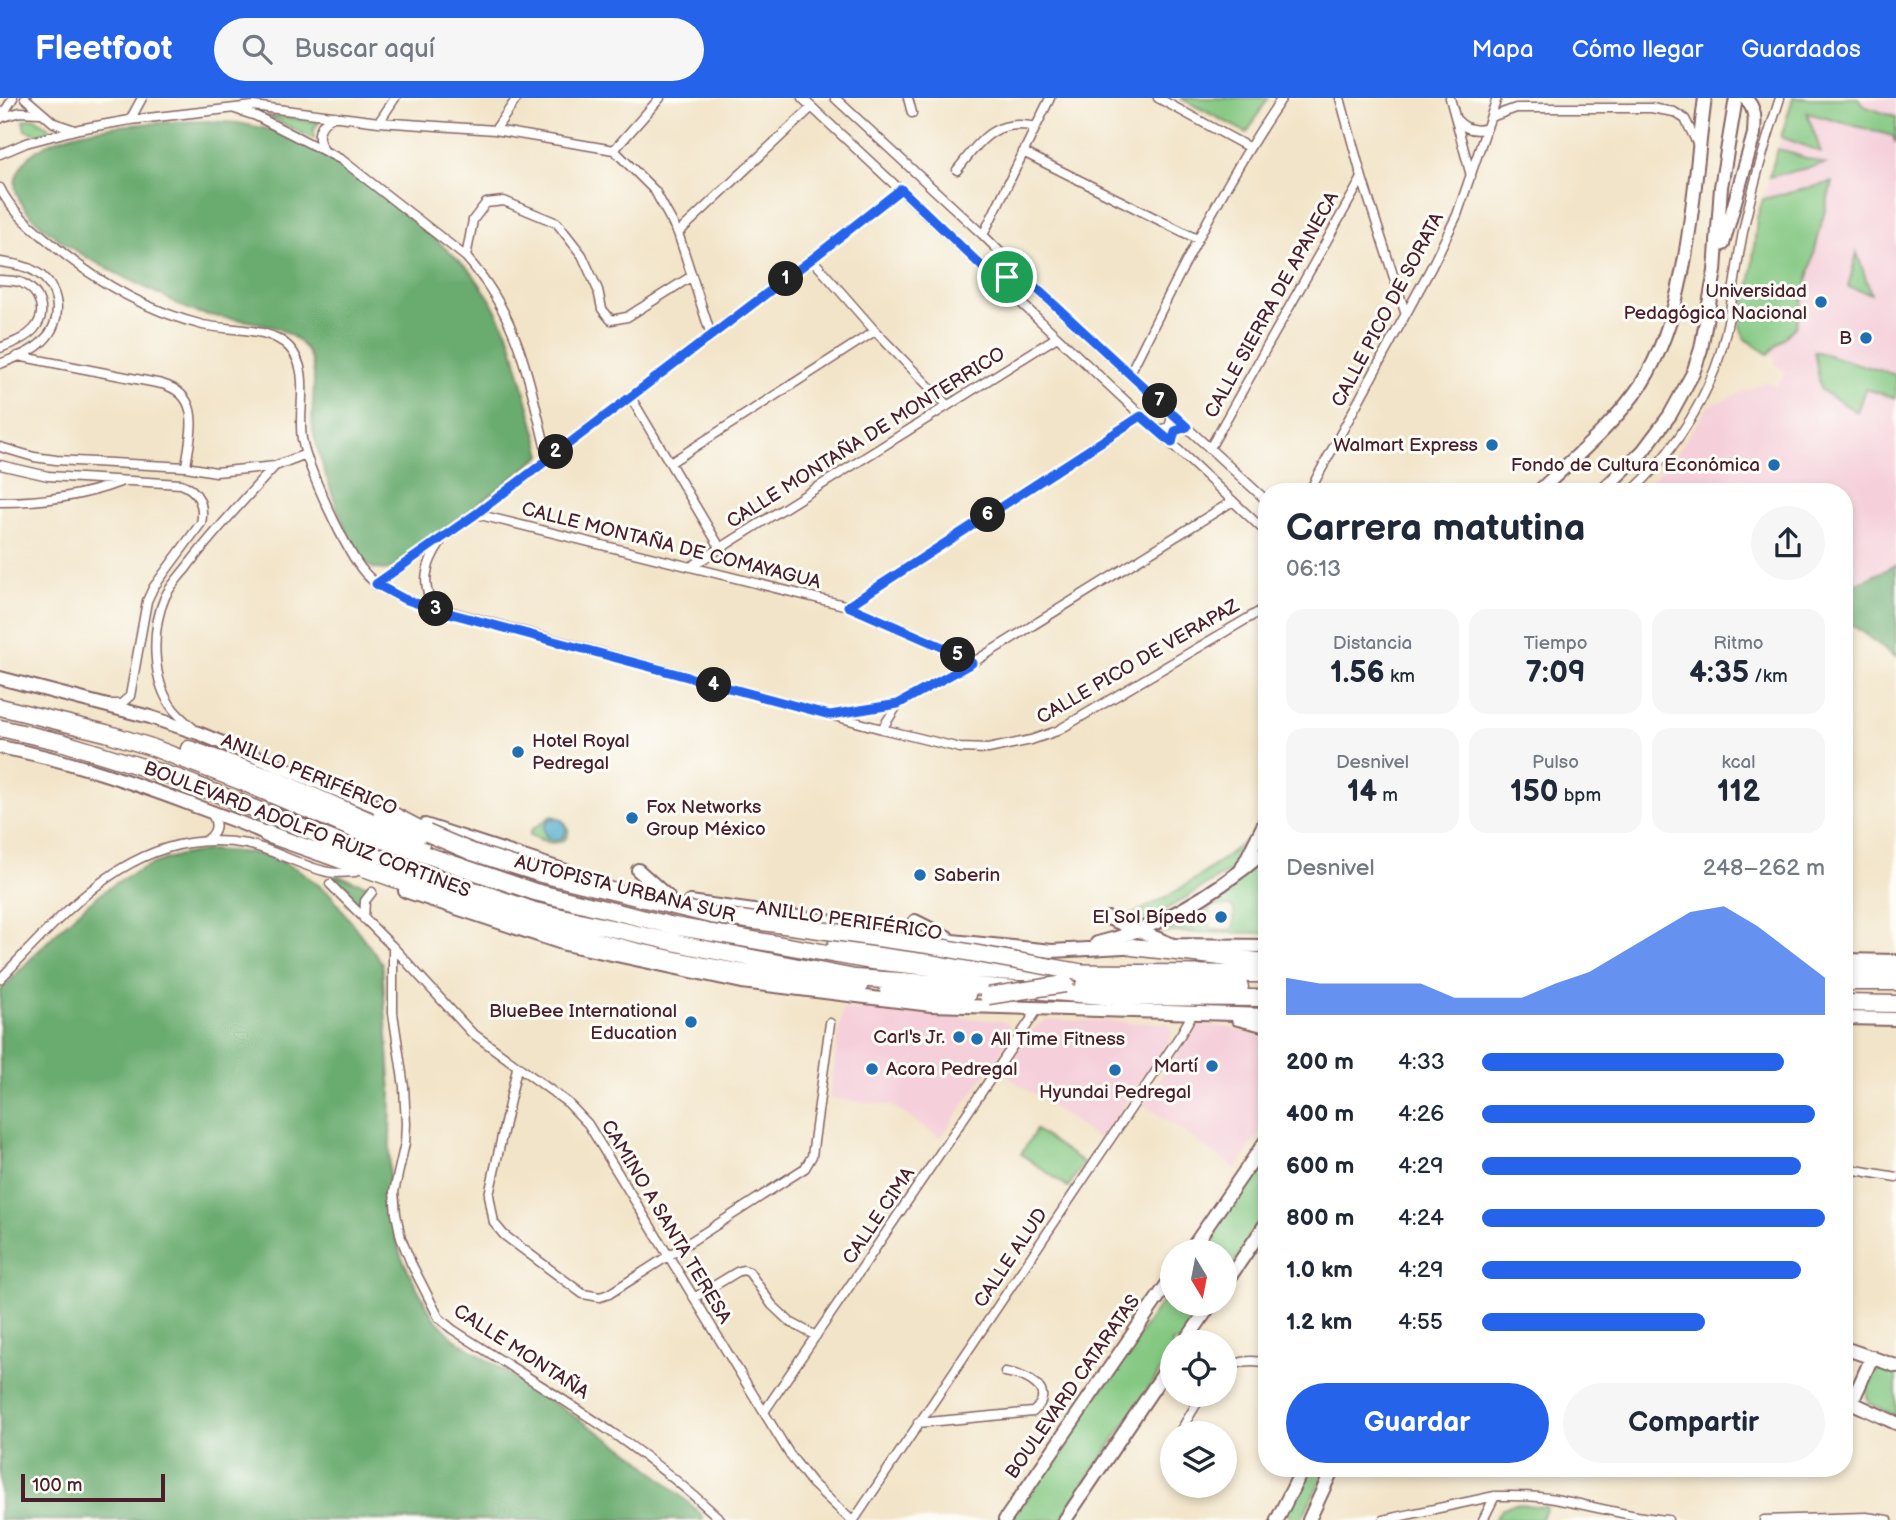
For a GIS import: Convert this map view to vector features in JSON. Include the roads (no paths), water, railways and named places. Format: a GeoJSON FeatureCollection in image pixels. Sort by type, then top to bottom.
{"type":"FeatureCollection","features":[{"type":"Feature","properties":{"kind":"highway","name":"ANILLO PERIFÉRICO"},"geometry":{"type":"LineString","coordinates":[[0,697],[82,717],[274,779],[413,841],[459,857],[636,905],[833,944],[921,956],[1258,964]]}},
{"type":"Feature","properties":{"kind":"highway","name":"AUTOPISTA URBANA SUR"},"geometry":{"type":"LineString","coordinates":[[0,707],[151,747],[228,776],[362,833],[535,892],[674,926],[872,961],[950,969],[1258,974]]}},
{"type":"Feature","properties":{"kind":"highway","name":"AUTOPISTA URBANA SUR"},"geometry":{"type":"LineString","coordinates":[[0,721],[88,741],[178,769],[311,824],[527,901],[660,933],[849,969],[968,980],[1258,987]]}},
{"type":"Feature","properties":{"kind":"highway"},"geometry":{"type":"LineString","coordinates":[[0,728],[178,778],[362,852],[535,911],[695,947],[855,978],[1116,997],[1258,998]]}},
{"type":"Feature","properties":{"kind":"highway"},"geometry":{"type":"LineString","coordinates":[[382,809],[406,824],[472,852],[541,874],[711,915],[928,945],[1079,972]]}},
{"type":"Feature","properties":{"kind":"highway"},"geometry":{"type":"LineString","coordinates":[[267,834],[469,904],[608,944],[731,971],[825,985],[988,996],[1065,984]]}},
{"type":"Feature","properties":{"kind":"highway"},"geometry":{"type":"LineString","coordinates":[[459,857],[606,884]]}},
{"type":"Feature","properties":{"kind":"highway"},"geometry":{"type":"LineString","coordinates":[[1132,947],[1258,963]]}},
{"type":"Feature","properties":{"kind":"highway"},"geometry":{"type":"LineString","coordinates":[[1853,968],[1896,969]]}},
{"type":"Feature","properties":{"kind":"highway"},"geometry":{"type":"LineString","coordinates":[[1853,982],[1896,982]]}},
{"type":"Feature","properties":{"kind":"highway"},"geometry":{"type":"LineString","coordinates":[[1853,994],[1896,995]]}},
{"type":"Feature","properties":{"kind":"highway"},"geometry":{"type":"LineString","coordinates":[[1853,1003],[1896,1004]]}},
{"type":"Feature","properties":{"kind":"main road"},"geometry":{"type":"LineString","coordinates":[[1547,483],[1619,412],[1641,384],[1666,334],[1686,255],[1705,98]]}},
{"type":"Feature","properties":{"kind":"main road"},"geometry":{"type":"LineString","coordinates":[[1715,271],[1721,187],[1736,98]]}},
{"type":"Feature","properties":{"kind":"main road"},"geometry":{"type":"LineString","coordinates":[[1610,483],[1643,451],[1670,415],[1693,373],[1701,349],[1715,271],[1754,134],[1756,118],[1753,107],[1745,98]]}},
{"type":"Feature","properties":{"kind":"main road"},"geometry":{"type":"LineString","coordinates":[[0,678],[109,704],[198,733],[382,809],[606,884],[703,905],[957,942],[1052,950],[1173,945],[1258,946]]}},
{"type":"Feature","properties":{"kind":"main road","name":"BOULEVARD ADOLFO RUIZ CORTINES"},"geometry":{"type":"LineString","coordinates":[[0,747],[82,767],[210,812],[267,834],[300,852],[462,911],[565,944],[682,971],[742,982],[924,1005],[1258,1015]]}},
{"type":"Feature","properties":{"kind":"main road"},"geometry":{"type":"LineString","coordinates":[[1240,871],[1258,836]]}},
{"type":"Feature","properties":{"kind":"main road"},"geometry":{"type":"LineString","coordinates":[[1052,950],[1106,941],[1139,931],[1173,915],[1258,857]]}},
{"type":"Feature","properties":{"kind":"main road"},"geometry":{"type":"LineString","coordinates":[[638,870],[668,897]]}},
{"type":"Feature","properties":{"kind":"main road"},"geometry":{"type":"LineString","coordinates":[[810,908],[831,922]]}},
{"type":"Feature","properties":{"kind":"main road"},"geometry":{"type":"LineString","coordinates":[[1108,918],[1173,945]]}},
{"type":"Feature","properties":{"kind":"main road"},"geometry":{"type":"LineString","coordinates":[[915,921],[957,942]]}},
{"type":"Feature","properties":{"kind":"main road"},"geometry":{"type":"LineString","coordinates":[[1853,960],[1896,961]]}},
{"type":"Feature","properties":{"kind":"main road"},"geometry":{"type":"LineString","coordinates":[[1217,1014],[1258,1024]]}},
{"type":"Feature","properties":{"kind":"main road"},"geometry":{"type":"LineString","coordinates":[[1853,1018],[1896,1019]]}},
{"type":"Feature","properties":{"kind":"main road"},"geometry":{"type":"LineString","coordinates":[[1198,1239],[1258,1152]]}},
{"type":"Feature","properties":{"kind":"main road"},"geometry":{"type":"LineString","coordinates":[[1237,1266],[1258,1235]]}},
{"type":"Feature","properties":{"kind":"main road","name":"BOULEVARD CATARATAS"},"geometry":{"type":"LineString","coordinates":[[1005,1520],[1160,1294]]}},
{"type":"Feature","properties":{"kind":"main road"},"geometry":{"type":"LineString","coordinates":[[1853,1352],[1896,1366]]}},
{"type":"Feature","properties":{"kind":"main road"},"geometry":{"type":"LineString","coordinates":[[1853,1391],[1872,1357]]}},
{"type":"Feature","properties":{"kind":"main road"},"geometry":{"type":"LineString","coordinates":[[1065,1520],[1160,1379]]}},
{"type":"Feature","properties":{"kind":"main road"},"geometry":{"type":"LineString","coordinates":[[1853,1402],[1896,1423]]}},
{"type":"Feature","properties":{"kind":"main road"},"geometry":{"type":"LineString","coordinates":[[1278,1520],[1299,1477]]}},
{"type":"Feature","properties":{"kind":"main road"},"geometry":{"type":"LineString","coordinates":[[1309,1520],[1329,1477]]}},
{"type":"Feature","properties":{"kind":"street"},"geometry":{"type":"LineString","coordinates":[[0,118],[13,98]]}},
{"type":"Feature","properties":{"kind":"street"},"geometry":{"type":"LineString","coordinates":[[25,98],[59,126],[79,129]]}},
{"type":"Feature","properties":{"kind":"street"},"geometry":{"type":"LineString","coordinates":[[130,120],[142,98]]}},
{"type":"Feature","properties":{"kind":"street"},"geometry":{"type":"LineString","coordinates":[[379,122],[395,98]]}},
{"type":"Feature","properties":{"kind":"street"},"geometry":{"type":"LineString","coordinates":[[495,130],[517,98]]}},
{"type":"Feature","properties":{"kind":"street"},"geometry":{"type":"LineString","coordinates":[[614,150],[660,98]]}},
{"type":"Feature","properties":{"kind":"street"},"geometry":{"type":"LineString","coordinates":[[802,98],[1258,525]]}},
{"type":"Feature","properties":{"kind":"street"},"geometry":{"type":"LineString","coordinates":[[908,98],[912,113]]}},
{"type":"Feature","properties":{"kind":"street"},"geometry":{"type":"LineString","coordinates":[[983,234],[1050,98]]}},
{"type":"Feature","properties":{"kind":"street"},"geometry":{"type":"LineString","coordinates":[[1158,98],[1248,147]]}},
{"type":"Feature","properties":{"kind":"street"},"geometry":{"type":"LineString","coordinates":[[1130,373],[1197,239],[1248,147],[1282,98]]}},
{"type":"Feature","properties":{"kind":"street"},"geometry":{"type":"LineString","coordinates":[[1340,98],[1362,178],[1405,312]]}},
{"type":"Feature","properties":{"kind":"street"},"geometry":{"type":"LineString","coordinates":[[1450,98],[1471,176]]}},
{"type":"Feature","properties":{"kind":"street","name":"CALLE PICO DE SORATA"},"geometry":{"type":"LineString","coordinates":[[1314,483],[1457,215],[1497,98]]}},
{"type":"Feature","properties":{"kind":"street"},"geometry":{"type":"LineString","coordinates":[[839,99],[983,234],[1028,281],[1258,493]]}},
{"type":"Feature","properties":{"kind":"street"},"geometry":{"type":"LineString","coordinates":[[1639,483],[1674,444],[1699,405],[1715,368],[1725,332],[1744,229],[1778,99]]}},
{"type":"Feature","properties":{"kind":"street"},"geometry":{"type":"LineString","coordinates":[[0,154],[26,143],[79,129],[256,102],[379,122],[495,130],[614,150],[656,191],[678,233],[711,335]]}},
{"type":"Feature","properties":{"kind":"street"},"geometry":{"type":"LineString","coordinates":[[225,107],[256,116],[351,167],[466,257],[497,297],[517,336],[548,458]]}},
{"type":"Feature","properties":{"kind":"street"},"geometry":{"type":"LineString","coordinates":[[678,233],[812,107]]}},
{"type":"Feature","properties":{"kind":"street"},"geometry":{"type":"LineString","coordinates":[[1490,117],[1516,108],[1660,108],[1685,119],[1698,146]]}},
{"type":"Feature","properties":{"kind":"street"},"geometry":{"type":"LineString","coordinates":[[0,118],[20,112],[40,113]]}},
{"type":"Feature","properties":{"kind":"street"},"geometry":{"type":"LineString","coordinates":[[326,152],[319,141],[319,131],[323,123],[335,116]]}},
{"type":"Feature","properties":{"kind":"street"},"geometry":{"type":"LineString","coordinates":[[1456,117],[1469,129],[1487,128]]}},
{"type":"Feature","properties":{"kind":"street"},"geometry":{"type":"LineString","coordinates":[[957,170],[982,139],[998,127],[1017,123],[1036,127]]}},
{"type":"Feature","properties":{"kind":"street"},"geometry":{"type":"LineString","coordinates":[[1023,152],[1197,239]]}},
{"type":"Feature","properties":{"kind":"street","name":"CALLE SIERRA DE APANECA"},"geometry":{"type":"LineString","coordinates":[[1210,448],[1362,178]]}},
{"type":"Feature","properties":{"kind":"street"},"geometry":{"type":"LineString","coordinates":[[0,188],[10,206],[33,229],[99,281],[142,304],[198,324],[264,333],[283,342],[293,352],[301,369],[300,423],[306,454],[354,559],[376,584],[476,514],[901,189]]}},
{"type":"Feature","properties":{"kind":"street"},"geometry":{"type":"LineString","coordinates":[[466,257],[473,220],[486,203],[504,201],[557,223],[582,255],[598,290],[602,309],[611,320],[627,317],[692,276]]}},
{"type":"Feature","properties":{"kind":"street"},"geometry":{"type":"LineString","coordinates":[[812,259],[875,331],[947,405]]}},
{"type":"Feature","properties":{"kind":"street"},"geometry":{"type":"LineString","coordinates":[[994,278],[1007,277],[1010,271],[1007,261]]}},
{"type":"Feature","properties":{"kind":"street"},"geometry":{"type":"LineString","coordinates":[[0,262],[20,264],[37,272],[51,285],[58,302],[57,317],[51,332],[41,344],[0,364]]}},
{"type":"Feature","properties":{"kind":"street"},"geometry":{"type":"LineString","coordinates":[[0,280],[25,285],[38,299],[41,310],[39,322],[32,331],[0,348]]}},
{"type":"Feature","properties":{"kind":"street"},"geometry":{"type":"LineString","coordinates":[[1013,296],[1012,291],[1017,282],[1028,281]]}},
{"type":"Feature","properties":{"kind":"street"},"geometry":{"type":"LineString","coordinates":[[670,463],[875,331]]}},
{"type":"Feature","properties":{"kind":"street","name":"CALLE MONTAÑA DE MONTERRICO"},"geometry":{"type":"LineString","coordinates":[[692,566],[1056,337]]}},
{"type":"Feature","properties":{"kind":"street"},"geometry":{"type":"LineString","coordinates":[[18,356],[162,384],[179,392],[188,401],[191,411],[186,467]]}},
{"type":"Feature","properties":{"kind":"street"},"geometry":{"type":"LineString","coordinates":[[630,397],[721,549]]}},
{"type":"Feature","properties":{"kind":"street"},"geometry":{"type":"LineString","coordinates":[[1158,432],[1169,427],[1173,414]]}},
{"type":"Feature","properties":{"kind":"street"},"geometry":{"type":"LineString","coordinates":[[848,606],[1141,416]]}},
{"type":"Feature","properties":{"kind":"street"},"geometry":{"type":"LineString","coordinates":[[1172,443],[1175,431],[1187,427]]}},
{"type":"Feature","properties":{"kind":"street"},"geometry":{"type":"LineString","coordinates":[[0,447],[56,460],[186,467],[216,472],[275,466],[306,454]]}},
{"type":"Feature","properties":{"kind":"street"},"geometry":{"type":"LineString","coordinates":[[0,465],[48,476],[181,484],[196,493],[201,503],[201,523],[153,588],[147,601],[130,695],[121,704],[109,704]]}},
{"type":"Feature","properties":{"kind":"street"},"geometry":{"type":"LineString","coordinates":[[198,733],[173,709],[163,688],[157,662],[156,631],[166,594],[197,554],[275,466]]}},
{"type":"Feature","properties":{"kind":"street"},"geometry":{"type":"LineString","coordinates":[[0,502],[35,502],[93,493],[123,481]]}},
{"type":"Feature","properties":{"kind":"street"},"geometry":{"type":"LineString","coordinates":[[830,715],[898,704],[972,663],[1233,502]]}},
{"type":"Feature","properties":{"kind":"street","name":"CALLE MONTAÑA DE COMAYAGUA"},"geometry":{"type":"LineString","coordinates":[[476,514],[848,606],[949,650],[972,663]]}},
{"type":"Feature","properties":{"kind":"street"},"geometry":{"type":"LineString","coordinates":[[434,609],[426,590],[426,571],[444,538]]}},
{"type":"Feature","properties":{"kind":"street"},"geometry":{"type":"LineString","coordinates":[[185,542],[197,554]]}},
{"type":"Feature","properties":{"kind":"street","name":"CALLE PICO DE VERAPAZ"},"geometry":{"type":"LineString","coordinates":[[376,584],[404,599],[434,609],[882,729],[960,748],[988,749],[1058,731],[1258,612]]}},
{"type":"Feature","properties":{"kind":"street"},"geometry":{"type":"LineString","coordinates":[[882,729],[898,704]]}},
{"type":"Feature","properties":{"kind":"street"},"geometry":{"type":"LineString","coordinates":[[0,979],[73,905],[107,878],[144,855],[160,849],[208,840],[215,830],[215,820],[210,812]]}},
{"type":"Feature","properties":{"kind":"street"},"geometry":{"type":"LineString","coordinates":[[200,842],[247,844],[330,872],[355,872]]}},
{"type":"Feature","properties":{"kind":"street","name":"CAMINO A SANTA TERESA"},"geometry":{"type":"LineString","coordinates":[[330,884],[393,947],[471,1032],[568,1103],[588,1124],[800,1469],[852,1520]]}},
{"type":"Feature","properties":{"kind":"street"},"geometry":{"type":"LineString","coordinates":[[364,919],[363,907],[372,892]]}},
{"type":"Feature","properties":{"kind":"street","name":"CALLE MONTAÑA"},"geometry":{"type":"LineString","coordinates":[[393,947],[393,1013],[404,1087],[406,1124],[405,1143],[394,1192],[396,1214],[405,1251],[439,1318],[639,1450],[721,1520]]}},
{"type":"Feature","properties":{"kind":"street","name":"CALLE CIMA"},"geometry":{"type":"LineString","coordinates":[[764,1412],[1038,1009]]}},
{"type":"Feature","properties":{"kind":"street","name":"CALLE ALUD"},"geometry":{"type":"LineString","coordinates":[[852,1520],[1193,1013]]}},
{"type":"Feature","properties":{"kind":"street"},"geometry":{"type":"LineString","coordinates":[[517,1068],[489,1195],[494,1223],[504,1235],[583,1294],[593,1297],[609,1294],[801,1172],[809,1163],[830,1023]]}},
{"type":"Feature","properties":{"kind":"street"},"geometry":{"type":"LineString","coordinates":[[1853,1170],[1896,1177]]}},
{"type":"Feature","properties":{"kind":"street"},"geometry":{"type":"LineString","coordinates":[[694,1298],[737,1272],[749,1272],[772,1305],[790,1322],[816,1336]]}},
{"type":"Feature","properties":{"kind":"street"},"geometry":{"type":"LineString","coordinates":[[1237,1362],[1258,1361]]}},
{"type":"Feature","properties":{"kind":"street"},"geometry":{"type":"LineString","coordinates":[[918,1423],[1033,1412],[1038,1407],[1041,1389],[1030,1379],[1005,1372]]}},
{"type":"Feature","properties":{"kind":"street"},"geometry":{"type":"LineString","coordinates":[[1483,1520],[1495,1496]]}},
{"type":"Feature","properties":{"kind":"street"},"geometry":{"type":"LineString","coordinates":[[1383,1520],[1495,1496],[1553,1499],[1668,1520]]}},
{"type":"Feature","properties":{"kind":"street"},"geometry":{"type":"LineString","coordinates":[[1764,1520],[1873,1517],[1888,1520]]}},
{"type":"Feature","properties":{"kind":"water"},"geometry":{"type":"Polygon","coordinates":[[[555,818],[565,825],[566,829],[559,839],[555,840],[545,833],[544,829],[551,819],[555,818]]]}},
{"type":"Feature","properties":{"kind":"place","name":"Universidad Pedagógica Nacional"},"geometry":{"type":"Point","coordinates":[1821,302]}},
{"type":"Feature","properties":{"kind":"place","name":"B"},"geometry":{"type":"Point","coordinates":[1866,338]}},
{"type":"Feature","properties":{"kind":"place","name":"Walmart Express"},"geometry":{"type":"Point","coordinates":[1492,445]}},
{"type":"Feature","properties":{"kind":"place","name":"Fondo de Cultura Económica"},"geometry":{"type":"Point","coordinates":[1774,465]}},
{"type":"Feature","properties":{"kind":"place","name":"Hotel Royal Pedregal"},"geometry":{"type":"Point","coordinates":[518,752]}},
{"type":"Feature","properties":{"kind":"place","name":"Fox Networks Group México"},"geometry":{"type":"Point","coordinates":[632,818]}},
{"type":"Feature","properties":{"kind":"place","name":"Saberin"},"geometry":{"type":"Point","coordinates":[920,875]}},
{"type":"Feature","properties":{"kind":"place","name":"El Sol Bípedo"},"geometry":{"type":"Point","coordinates":[1221,917]}},
{"type":"Feature","properties":{"kind":"place","name":"BlueBee International Education"},"geometry":{"type":"Point","coordinates":[691,1022]}},
{"type":"Feature","properties":{"kind":"place","name":"Carl's Jr."},"geometry":{"type":"Point","coordinates":[959,1037]}},
{"type":"Feature","properties":{"kind":"place","name":"All Time Fitness"},"geometry":{"type":"Point","coordinates":[977,1039]}},
{"type":"Feature","properties":{"kind":"place","name":"Martí"},"geometry":{"type":"Point","coordinates":[1212,1066]}},
{"type":"Feature","properties":{"kind":"place","name":"Acora Pedregal"},"geometry":{"type":"Point","coordinates":[872,1069]}},
{"type":"Feature","properties":{"kind":"place","name":"Hyundai Pedregal"},"geometry":{"type":"Point","coordinates":[1115,1070]}}]}
